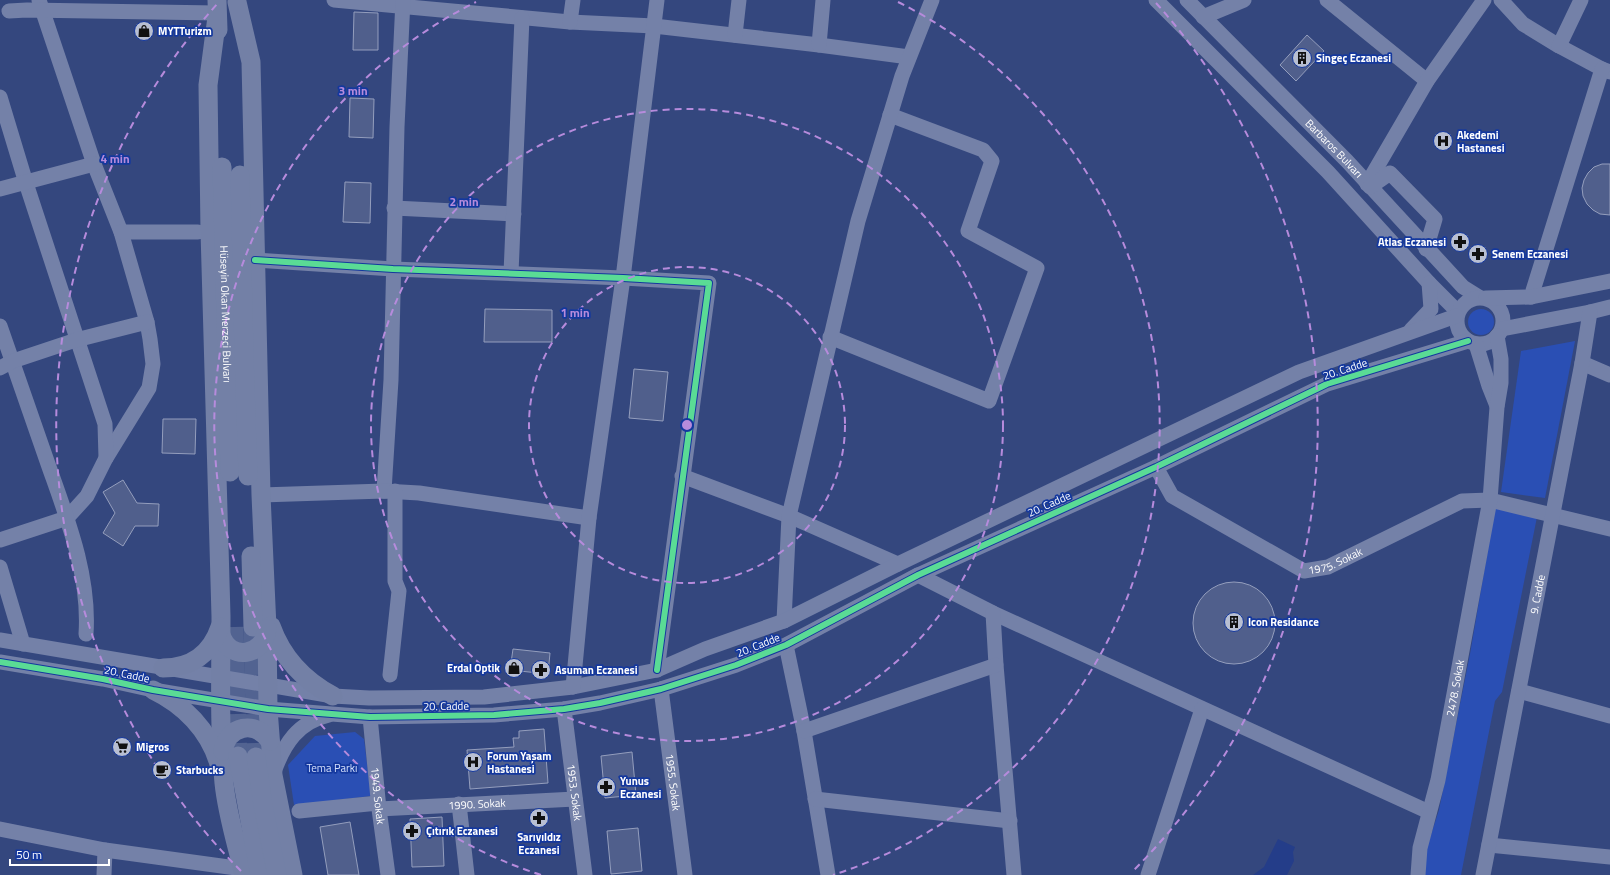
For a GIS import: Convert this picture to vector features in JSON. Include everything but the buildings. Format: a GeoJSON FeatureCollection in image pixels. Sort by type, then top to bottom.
{"type":"FeatureCollection","features":[{"type":"Feature","properties":{"kind":"main road"},"geometry":{"type":"LineString","coordinates":[[237,1],[251,62],[261,495],[262,622],[268,685],[268,709],[273,775],[293,875]]}},
{"type":"Feature","properties":{"kind":"main road","name":"Hüseyin Okan Merzeci Bulvarı"},"geometry":{"type":"LineString","coordinates":[[237,1],[244,355],[262,622]]}},
{"type":"Feature","properties":{"kind":"main road","name":"Hüseyin Okan Merzeci Bulvarı"},"geometry":{"type":"LineString","coordinates":[[217,10],[226,626]]}},
{"type":"Feature","properties":{"kind":"main road"},"geometry":{"type":"LineString","coordinates":[[226,626],[224,643],[228,647],[239,652],[245,652],[251,651],[261,645],[267,634],[262,622]]}},
{"type":"Feature","properties":{"kind":"main road"},"geometry":{"type":"LineString","coordinates":[[262,622],[274,635],[290,662],[334,705]]}},
{"type":"Feature","properties":{"kind":"main road"},"geometry":{"type":"LineString","coordinates":[[163,668],[190,664],[205,653],[226,626]]}},
{"type":"Feature","properties":{"kind":"main road"},"geometry":{"type":"LineString","coordinates":[[226,626],[221,678],[222,702],[239,755],[263,805],[277,875]]}},
{"type":"Feature","properties":{"kind":"main road"},"geometry":{"type":"LineString","coordinates":[[153,690],[164,695],[184,709],[202,729],[216,754],[224,783],[227,804],[243,872]]}},
{"type":"Feature","properties":{"kind":"main road"},"geometry":{"type":"LineString","coordinates":[[260,875],[239,755],[224,745],[231,734],[242,729],[255,729],[261,732],[270,741]]}},
{"type":"Feature","properties":{"kind":"main road"},"geometry":{"type":"LineString","coordinates":[[224,783],[239,755]]}},
{"type":"Feature","properties":{"kind":"street"},"geometry":{"type":"LineString","coordinates":[[334,0],[404,3],[522,18],[570,22],[654,26],[909,57]]}},
{"type":"Feature","properties":{"kind":"street"},"geometry":{"type":"LineString","coordinates":[[570,22],[573,0]]}},
{"type":"Feature","properties":{"kind":"street"},"geometry":{"type":"LineString","coordinates":[[573,688],[589,518],[623,278],[657,0]]}},
{"type":"Feature","properties":{"kind":"street"},"geometry":{"type":"LineString","coordinates":[[735,35],[739,0]]}},
{"type":"Feature","properties":{"kind":"street"},"geometry":{"type":"LineString","coordinates":[[819,45],[823,0]]}},
{"type":"Feature","properties":{"kind":"street"},"geometry":{"type":"LineString","coordinates":[[784,620],[789,516],[830,337],[858,221],[890,115],[909,57],[932,0]]}},
{"type":"Feature","properties":{"kind":"street","name":"Barbaros Bulvarı"},"geometry":{"type":"LineString","coordinates":[[1156,0],[1328,172],[1457,314]]}},
{"type":"Feature","properties":{"kind":"street","name":"Barbaros Bulvarı"},"geometry":{"type":"LineString","coordinates":[[1187,0],[1347,161],[1426,249],[1463,287],[1483,298]]}},
{"type":"Feature","properties":{"kind":"street"},"geometry":{"type":"LineString","coordinates":[[1203,16],[1244,0]]}},
{"type":"Feature","properties":{"kind":"street"},"geometry":{"type":"LineString","coordinates":[[1327,0],[1427,81]]}},
{"type":"Feature","properties":{"kind":"street"},"geometry":{"type":"LineString","coordinates":[[1369,185],[1427,81],[1484,0]]}},
{"type":"Feature","properties":{"kind":"street"},"geometry":{"type":"LineString","coordinates":[[1501,0],[1523,24],[1559,46],[1606,70],[1531,297]]}},
{"type":"Feature","properties":{"kind":"street"},"geometry":{"type":"LineString","coordinates":[[1559,46],[1581,0]]}},
{"type":"Feature","properties":{"kind":"street"},"geometry":{"type":"LineString","coordinates":[[390,675],[399,591],[395,581],[390,491],[394,208],[404,3]]}},
{"type":"Feature","properties":{"kind":"street"},"geometry":{"type":"LineString","coordinates":[[0,540],[67,518],[87,496],[106,458],[149,388],[153,364],[147,322],[121,232],[94,164],[41,6]]}},
{"type":"Feature","properties":{"kind":"street"},"geometry":{"type":"LineString","coordinates":[[8,10],[41,6],[217,10]]}},
{"type":"Feature","properties":{"kind":"street"},"geometry":{"type":"LineString","coordinates":[[511,273],[522,18]]}},
{"type":"Feature","properties":{"kind":"street"},"geometry":{"type":"LineString","coordinates":[[0,97],[76,340],[105,424],[106,458]]}},
{"type":"Feature","properties":{"kind":"street"},"geometry":{"type":"LineString","coordinates":[[830,337],[989,401],[1037,268],[968,231],[992,161],[983,150],[890,115]]}},
{"type":"Feature","properties":{"kind":"street"},"geometry":{"type":"LineString","coordinates":[[0,189],[94,164]]}},
{"type":"Feature","properties":{"kind":"street"},"geometry":{"type":"LineString","coordinates":[[1369,185],[1390,174],[1435,219],[1426,249]]}},
{"type":"Feature","properties":{"kind":"street"},"geometry":{"type":"LineString","coordinates":[[394,208],[514,214]]}},
{"type":"Feature","properties":{"kind":"street"},"geometry":{"type":"LineString","coordinates":[[121,232],[198,232]]}},
{"type":"Feature","properties":{"kind":"street"},"geometry":{"type":"LineString","coordinates":[[256,260],[393,269],[511,273],[709,283],[657,670]]}},
{"type":"Feature","properties":{"kind":"street"},"geometry":{"type":"LineString","coordinates":[[1610,281],[1531,297],[1471,299],[1465,302],[1457,314],[1457,327],[1463,336],[1472,342],[1484,344],[1491,341],[1500,333],[1610,307]]}},
{"type":"Feature","properties":{"kind":"street"},"geometry":{"type":"LineString","coordinates":[[1409,332],[1432,309],[1429,283]]}},
{"type":"Feature","properties":{"kind":"street"},"geometry":{"type":"LineString","coordinates":[[1483,298],[1493,301],[1499,307],[1503,322],[1500,333]]}},
{"type":"Feature","properties":{"kind":"street","name":"9. Cadde"},"geometry":{"type":"LineString","coordinates":[[1483,875],[1582,362],[1590,312]]}},
{"type":"Feature","properties":{"kind":"street","name":"20. Cadde"},"geometry":{"type":"LineString","coordinates":[[0,662],[268,709],[334,705],[369,698],[484,697],[573,688],[657,670],[705,649],[784,620],[1300,372],[1457,314]]}},
{"type":"Feature","properties":{"kind":"street"},"geometry":{"type":"LineString","coordinates":[[6,365],[76,340],[147,322]]}},
{"type":"Feature","properties":{"kind":"street"},"geometry":{"type":"LineString","coordinates":[[0,326],[6,365],[67,518],[83,579],[87,612],[86,634]]}},
{"type":"Feature","properties":{"kind":"street","name":"2478. Sokak"},"geometry":{"type":"LineString","coordinates":[[1418,875],[1420,848],[1438,780],[1490,500],[1497,407],[1501,383],[1500,333]]}},
{"type":"Feature","properties":{"kind":"street","name":"20. Cadde"},"geometry":{"type":"LineString","coordinates":[[0,640],[268,685],[370,717],[494,715],[564,709],[600,703],[661,689],[736,665],[786,645],[918,575],[1156,467],[1327,384],[1472,342]]}},
{"type":"Feature","properties":{"kind":"street","name":"2478. Sokak"},"geometry":{"type":"LineString","coordinates":[[1472,342],[1497,407]]}},
{"type":"Feature","properties":{"kind":"street"},"geometry":{"type":"LineString","coordinates":[[1582,362],[1610,375]]}},
{"type":"Feature","properties":{"kind":"street","name":"1975. Sokak"},"geometry":{"type":"LineString","coordinates":[[1156,467],[1172,496],[1304,570],[1328,567],[1462,500],[1490,500]]}},
{"type":"Feature","properties":{"kind":"street"},"geometry":{"type":"LineString","coordinates":[[682,476],[789,516],[898,564]]}},
{"type":"Feature","properties":{"kind":"street"},"geometry":{"type":"LineString","coordinates":[[261,495],[390,491],[418,493],[589,518]]}},
{"type":"Feature","properties":{"kind":"street"},"geometry":{"type":"LineString","coordinates":[[1490,500],[1610,529]]}},
{"type":"Feature","properties":{"kind":"street"},"geometry":{"type":"LineString","coordinates":[[0,566],[23,644]]}},
{"type":"Feature","properties":{"kind":"street"},"geometry":{"type":"LineString","coordinates":[[918,575],[993,613],[1429,812]]}},
{"type":"Feature","properties":{"kind":"street"},"geometry":{"type":"LineString","coordinates":[[993,613],[1014,875]]}},
{"type":"Feature","properties":{"kind":"street"},"geometry":{"type":"LineString","coordinates":[[786,645],[804,731],[828,875]]}},
{"type":"Feature","properties":{"kind":"street"},"geometry":{"type":"LineString","coordinates":[[804,731],[996,665]]}},
{"type":"Feature","properties":{"kind":"street","name":"1955. Sokak"},"geometry":{"type":"LineString","coordinates":[[661,689],[685,875]]}},
{"type":"Feature","properties":{"kind":"street"},"geometry":{"type":"LineString","coordinates":[[1519,691],[1610,716]]}},
{"type":"Feature","properties":{"kind":"street"},"geometry":{"type":"LineString","coordinates":[[273,775],[281,753],[294,735],[334,705]]}},
{"type":"Feature","properties":{"kind":"street","name":"1953. Sokak"},"geometry":{"type":"LineString","coordinates":[[564,709],[585,875]]}},
{"type":"Feature","properties":{"kind":"street"},"geometry":{"type":"LineString","coordinates":[[1148,875],[1202,709]]}},
{"type":"Feature","properties":{"kind":"street","name":"1949. Sokak"},"geometry":{"type":"LineString","coordinates":[[370,717],[378,806],[388,875]]}},
{"type":"Feature","properties":{"kind":"street","name":"1990. Sokak"},"geometry":{"type":"LineString","coordinates":[[300,811],[378,806],[575,799]]}},
{"type":"Feature","properties":{"kind":"street"},"geometry":{"type":"LineString","coordinates":[[815,800],[1010,821]]}},
{"type":"Feature","properties":{"kind":"street"},"geometry":{"type":"LineString","coordinates":[[459,804],[467,875]]}},
{"type":"Feature","properties":{"kind":"street"},"geometry":{"type":"LineString","coordinates":[[0,830],[105,850],[243,872]]}},
{"type":"Feature","properties":{"kind":"street"},"geometry":{"type":"LineString","coordinates":[[1489,845],[1610,857]]}},
{"type":"Feature","properties":{"kind":"street"},"geometry":{"type":"LineString","coordinates":[[104,875],[105,850]]}},
{"type":"Feature","properties":{"kind":"green space"},"geometry":{"type":"Polygon","coordinates":[[[1481,309],[1490,313],[1494,322],[1490,331],[1481,335],[1472,331],[1468,322],[1472,313],[1481,309]]]}},
{"type":"Feature","properties":{"kind":"green space"},"geometry":{"type":"Polygon","coordinates":[[[1575,341],[1545,498],[1501,492],[1521,351],[1575,341]]]}},
{"type":"Feature","properties":{"kind":"green space"},"geometry":{"type":"Polygon","coordinates":[[[1495,508],[1537,517],[1502,692],[1495,701],[1461,875],[1424,875],[1426,850],[1439,810],[1470,654],[1495,508]]]}},
{"type":"Feature","properties":{"kind":"green space","name":"Tema Parkı"},"geometry":{"type":"Polygon","coordinates":[[[355,732],[364,739],[371,796],[294,805],[288,765],[315,736],[355,732]]]}},
{"type":"Feature","properties":{"kind":"shaded area"},"geometry":{"type":"Polygon","coordinates":[[[1278,839],[1295,847],[1293,852],[1294,861],[1287,875],[1253,875],[1264,867],[1278,839]]]}},
{"type":"Feature","properties":{"kind":"tunnel"},"geometry":{"type":"LineString","coordinates":[[234,627],[238,756]]}},
{"type":"Feature","properties":{"kind":"tunnel"},"geometry":{"type":"LineString","coordinates":[[253,627],[256,757]]}},
{"type":"Feature","properties":{"kind":"cycle path"},"geometry":{"type":"LineString","coordinates":[[255,260],[393,269],[709,283],[657,670]]}},
{"type":"Feature","properties":{"kind":"cycle path"},"geometry":{"type":"LineString","coordinates":[[0,662],[268,709],[370,717],[494,715],[564,709],[600,703],[661,689],[736,665],[786,645],[918,575],[1156,467],[1327,384],[1468,341]]}},
{"type":"Feature","properties":{"kind":"place","name":"MYTTurizm"},"geometry":{"type":"Point","coordinates":[144,31]}},
{"type":"Feature","properties":{"kind":"place","name":"Singeç Eczanesi"},"geometry":{"type":"Point","coordinates":[1302,58]}},
{"type":"Feature","properties":{"kind":"place","name":"Akedemi Hastanesi"},"geometry":{"type":"Point","coordinates":[1443,141]}},
{"type":"Feature","properties":{"kind":"place","name":"Atlas Eczanesi"},"geometry":{"type":"Point","coordinates":[1460,242]}},
{"type":"Feature","properties":{"kind":"place","name":"Senem Eczanesi"},"geometry":{"type":"Point","coordinates":[1478,254]}},
{"type":"Feature","properties":{"kind":"place","name":"Icon Residance"},"geometry":{"type":"Point","coordinates":[1234,622]}},
{"type":"Feature","properties":{"kind":"place","name":"Erdal Optik"},"geometry":{"type":"Point","coordinates":[514,668]}},
{"type":"Feature","properties":{"kind":"place","name":"Asuman Eczanesi"},"geometry":{"type":"Point","coordinates":[541,670]}},
{"type":"Feature","properties":{"kind":"place","name":"Migros"},"geometry":{"type":"Point","coordinates":[122,747]}},
{"type":"Feature","properties":{"kind":"place","name":"Forum Yaşam Hastanesi"},"geometry":{"type":"Point","coordinates":[473,762]}},
{"type":"Feature","properties":{"kind":"place","name":"Starbucks"},"geometry":{"type":"Point","coordinates":[162,770]}},
{"type":"Feature","properties":{"kind":"place","name":"Yunus Eczanesi"},"geometry":{"type":"Point","coordinates":[606,787]}},
{"type":"Feature","properties":{"kind":"place","name":"Sarıyıldız Eczanesi"},"geometry":{"type":"Point","coordinates":[539,818]}},
{"type":"Feature","properties":{"kind":"place","name":"Çıtırık Eczanesi"},"geometry":{"type":"Point","coordinates":[412,831]}}]}
